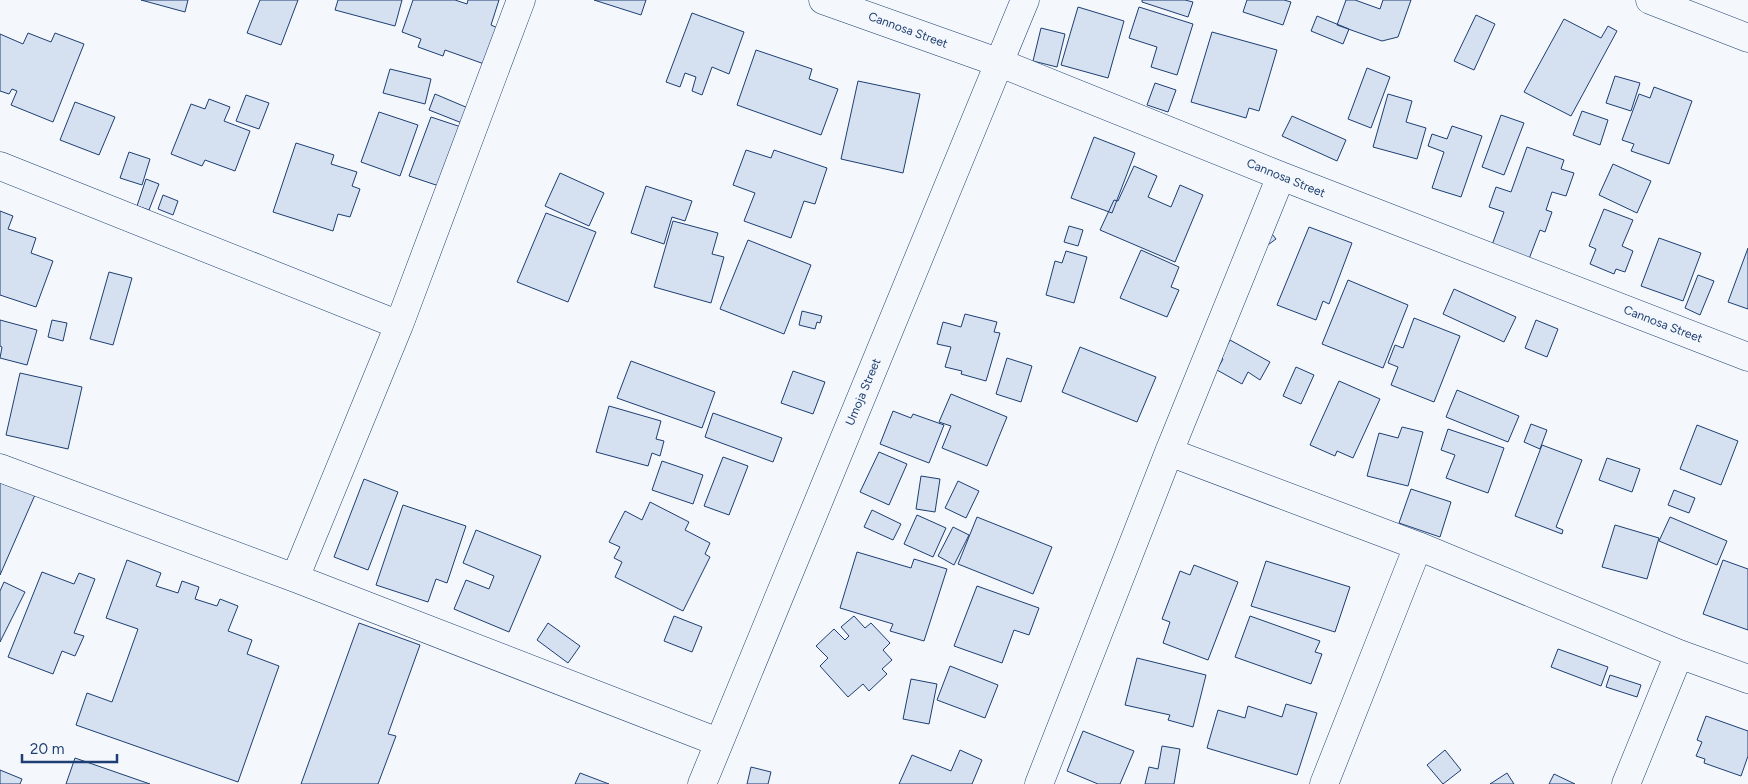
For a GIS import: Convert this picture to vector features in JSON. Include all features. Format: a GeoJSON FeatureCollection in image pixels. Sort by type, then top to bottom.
{"type":"FeatureCollection","features":[{"type":"Feature","properties":{"kind":"street"},"geometry":{"type":"LineString","coordinates":[[295,578],[398,324],[521,0]]}},
{"type":"Feature","properties":{"kind":"street","name":"Cannosa Street"},"geometry":{"type":"LineString","coordinates":[[823,0],[1000,63],[1281,176],[1748,357]]}},
{"type":"Feature","properties":{"kind":"street","name":"Umoja Street"},"geometry":{"type":"LineString","coordinates":[[702,784],[1025,0]]}},
{"type":"Feature","properties":{"kind":"street"},"geometry":{"type":"LineString","coordinates":[[1650,0],[1748,38]]}},
{"type":"Feature","properties":{"kind":"street"},"geometry":{"type":"LineString","coordinates":[[0,166],[398,324]]}},
{"type":"Feature","properties":{"kind":"street"},"geometry":{"type":"LineString","coordinates":[[1039,784],[1169,452],[1281,176]]}},
{"type":"Feature","properties":{"kind":"street"},"geometry":{"type":"LineString","coordinates":[[1169,452],[1418,546],[1679,654],[1748,679]]}},
{"type":"Feature","properties":{"kind":"street"},"geometry":{"type":"LineString","coordinates":[[0,468],[295,578],[718,742]]}},
{"type":"Feature","properties":{"kind":"street"},"geometry":{"type":"LineString","coordinates":[[1324,784],[1418,546]]}},
{"type":"Feature","properties":{"kind":"street"},"geometry":{"type":"LineString","coordinates":[[1626,784],[1679,654]]}},
{"type":"Feature","properties":{"kind":"building"},"geometry":{"type":"Polygon","coordinates":[[[141,0],[188,0],[185,12],[141,0]]]}},
{"type":"Feature","properties":{"kind":"building"},"geometry":{"type":"Polygon","coordinates":[[[260,0],[298,0],[281,45],[247,33],[260,0]]]}},
{"type":"Feature","properties":{"kind":"building"},"geometry":{"type":"Polygon","coordinates":[[[338,0],[402,0],[395,26],[335,10],[338,0]]]}},
{"type":"Feature","properties":{"kind":"building"},"geometry":{"type":"Polygon","coordinates":[[[413,0],[455,0],[467,4],[468,0],[499,0],[491,25],[500,29],[487,65],[445,50],[443,56],[418,47],[421,39],[402,32],[413,0]]]}},
{"type":"Feature","properties":{"kind":"building"},"geometry":{"type":"Polygon","coordinates":[[[594,0],[646,0],[641,15],[594,0]]]}},
{"type":"Feature","properties":{"kind":"building"},"geometry":{"type":"Polygon","coordinates":[[[1142,0],[1185,0],[1193,2],[1188,17],[1142,2],[1142,0]]]}},
{"type":"Feature","properties":{"kind":"building"},"geometry":{"type":"Polygon","coordinates":[[[1247,0],[1284,0],[1291,2],[1283,25],[1243,12],[1247,0]]]}},
{"type":"Feature","properties":{"kind":"building"},"geometry":{"type":"Polygon","coordinates":[[[1346,0],[1355,0],[1380,9],[1383,0],[1411,0],[1398,37],[1382,41],[1337,25],[1346,0]]]}},
{"type":"Feature","properties":{"kind":"building"},"geometry":{"type":"Polygon","coordinates":[[[1078,7],[1124,21],[1108,78],[1061,65],[1078,7]]]}},
{"type":"Feature","properties":{"kind":"building"},"geometry":{"type":"Polygon","coordinates":[[[1139,7],[1193,24],[1177,75],[1151,67],[1157,47],[1129,38],[1139,7]]]}},
{"type":"Feature","properties":{"kind":"building"},"geometry":{"type":"Polygon","coordinates":[[[692,13],[744,32],[729,74],[712,67],[702,95],[692,91],[696,77],[685,73],[680,87],[666,82],[692,13]]]}},
{"type":"Feature","properties":{"kind":"building"},"geometry":{"type":"Polygon","coordinates":[[[1476,15],[1495,24],[1474,70],[1454,61],[1476,15]]]}},
{"type":"Feature","properties":{"kind":"building"},"geometry":{"type":"Polygon","coordinates":[[[1317,16],[1349,29],[1343,44],[1311,31],[1317,16]]]}},
{"type":"Feature","properties":{"kind":"building"},"geometry":{"type":"Polygon","coordinates":[[[1564,19],[1601,38],[1608,26],[1617,31],[1571,116],[1524,92],[1564,19]]]}},
{"type":"Feature","properties":{"kind":"building"},"geometry":{"type":"Polygon","coordinates":[[[1041,28],[1065,34],[1057,67],[1033,61],[1041,28]]]}},
{"type":"Feature","properties":{"kind":"building"},"geometry":{"type":"Polygon","coordinates":[[[1212,32],[1277,50],[1259,111],[1249,108],[1246,118],[1191,102],[1212,32]]]}},
{"type":"Feature","properties":{"kind":"building"},"geometry":{"type":"Polygon","coordinates":[[[28,33],[51,42],[55,33],[84,44],[53,122],[11,105],[17,91],[12,89],[9,94],[0,91],[0,34],[23,44],[28,33]]]}},
{"type":"Feature","properties":{"kind":"building"},"geometry":{"type":"Polygon","coordinates":[[[756,50],[812,69],[809,79],[838,89],[821,135],[737,105],[756,50]]]}},
{"type":"Feature","properties":{"kind":"building"},"geometry":{"type":"Polygon","coordinates":[[[1367,68],[1390,77],[1371,128],[1348,119],[1367,68]]]}},
{"type":"Feature","properties":{"kind":"building"},"geometry":{"type":"Polygon","coordinates":[[[390,69],[431,79],[425,104],[383,93],[390,69]]]}},
{"type":"Feature","properties":{"kind":"building"},"geometry":{"type":"Polygon","coordinates":[[[1615,76],[1640,83],[1631,111],[1606,103],[1615,76]]]}},
{"type":"Feature","properties":{"kind":"building"},"geometry":{"type":"Polygon","coordinates":[[[858,81],[920,94],[903,173],[841,159],[858,81]]]}},
{"type":"Feature","properties":{"kind":"building"},"geometry":{"type":"Polygon","coordinates":[[[1155,83],[1176,90],[1168,112],[1147,105],[1155,83]]]}},
{"type":"Feature","properties":{"kind":"building"},"geometry":{"type":"Polygon","coordinates":[[[1654,87],[1692,101],[1669,164],[1631,151],[1634,144],[1622,140],[1639,94],[1650,98],[1654,87]]]}},
{"type":"Feature","properties":{"kind":"building"},"geometry":{"type":"Polygon","coordinates":[[[435,94],[468,108],[462,123],[429,110],[435,94]]]}},
{"type":"Feature","properties":{"kind":"building"},"geometry":{"type":"Polygon","coordinates":[[[1388,94],[1412,101],[1406,122],[1426,128],[1417,159],[1373,147],[1388,94]]]}},
{"type":"Feature","properties":{"kind":"building"},"geometry":{"type":"Polygon","coordinates":[[[246,95],[269,103],[259,129],[236,121],[246,95]]]}},
{"type":"Feature","properties":{"kind":"building"},"geometry":{"type":"Polygon","coordinates":[[[209,99],[230,107],[224,121],[250,131],[235,171],[205,160],[202,166],[171,154],[191,104],[205,109],[209,99]]]}},
{"type":"Feature","properties":{"kind":"building"},"geometry":{"type":"Polygon","coordinates":[[[75,102],[115,117],[99,155],[60,140],[75,102]]]}},
{"type":"Feature","properties":{"kind":"building"},"geometry":{"type":"Polygon","coordinates":[[[1582,111],[1608,120],[1600,145],[1573,135],[1582,111]]]}},
{"type":"Feature","properties":{"kind":"building"},"geometry":{"type":"Polygon","coordinates":[[[379,112],[418,125],[400,176],[361,162],[379,112]]]}},
{"type":"Feature","properties":{"kind":"building"},"geometry":{"type":"Polygon","coordinates":[[[1501,115],[1524,123],[1504,175],[1482,167],[1501,115]]]}},
{"type":"Feature","properties":{"kind":"building"},"geometry":{"type":"Polygon","coordinates":[[[1292,116],[1346,140],[1337,161],[1282,136],[1292,116]]]}},
{"type":"Feature","properties":{"kind":"building"},"geometry":{"type":"Polygon","coordinates":[[[431,117],[461,127],[439,186],[409,176],[431,117]]]}},
{"type":"Feature","properties":{"kind":"building"},"geometry":{"type":"Polygon","coordinates":[[[1452,126],[1482,136],[1461,197],[1432,188],[1444,152],[1428,146],[1432,134],[1447,139],[1452,126]]]}},
{"type":"Feature","properties":{"kind":"building"},"geometry":{"type":"Polygon","coordinates":[[[1094,137],[1135,153],[1112,213],[1071,198],[1094,137]]]}},
{"type":"Feature","properties":{"kind":"building"},"geometry":{"type":"Polygon","coordinates":[[[296,143],[334,155],[331,164],[357,172],[352,186],[360,189],[350,217],[338,214],[333,231],[273,212],[296,143]]]}},
{"type":"Feature","properties":{"kind":"building"},"geometry":{"type":"Polygon","coordinates":[[[1527,147],[1564,160],[1561,169],[1574,173],[1566,196],[1552,192],[1546,210],[1552,212],[1545,232],[1540,230],[1529,259],[1492,245],[1504,212],[1489,207],[1496,187],[1511,192],[1527,147]]]}},
{"type":"Feature","properties":{"kind":"building"},"geometry":{"type":"Polygon","coordinates":[[[746,150],[771,158],[774,150],[827,168],[815,204],[804,201],[791,238],[744,221],[755,193],[733,185],[746,150]]]}},
{"type":"Feature","properties":{"kind":"building"},"geometry":{"type":"Polygon","coordinates":[[[129,152],[150,159],[142,185],[120,178],[129,152]]]}},
{"type":"Feature","properties":{"kind":"building"},"geometry":{"type":"Polygon","coordinates":[[[1613,164],[1651,181],[1637,213],[1599,195],[1613,164]]]}},
{"type":"Feature","properties":{"kind":"building"},"geometry":{"type":"Polygon","coordinates":[[[1134,166],[1157,176],[1148,197],[1171,207],[1180,185],[1203,195],[1175,262],[1100,230],[1114,200],[1118,201],[1134,166]]]}},
{"type":"Feature","properties":{"kind":"building"},"geometry":{"type":"Polygon","coordinates":[[[560,173],[604,193],[589,226],[545,206],[560,173]]]}},
{"type":"Feature","properties":{"kind":"building"},"geometry":{"type":"Polygon","coordinates":[[[146,179],[159,184],[149,210],[137,206],[146,179]]]}},
{"type":"Feature","properties":{"kind":"building"},"geometry":{"type":"Polygon","coordinates":[[[646,186],[692,201],[685,221],[672,217],[664,244],[631,233],[646,186]]]}},
{"type":"Feature","properties":{"kind":"building"},"geometry":{"type":"Polygon","coordinates":[[[163,195],[178,201],[173,215],[158,209],[163,195]]]}},
{"type":"Feature","properties":{"kind":"building"},"geometry":{"type":"Polygon","coordinates":[[[1604,209],[1633,220],[1622,246],[1633,251],[1625,272],[1616,269],[1614,274],[1590,264],[1596,249],[1589,246],[1604,209]]]}},
{"type":"Feature","properties":{"kind":"building"},"geometry":{"type":"Polygon","coordinates":[[[0,211],[13,216],[8,229],[36,238],[31,253],[53,261],[36,307],[0,295],[0,211]]]}},
{"type":"Feature","properties":{"kind":"building"},"geometry":{"type":"Polygon","coordinates":[[[546,213],[596,232],[568,302],[517,282],[546,213]]]}},
{"type":"Feature","properties":{"kind":"building"},"geometry":{"type":"Polygon","coordinates":[[[673,221],[718,233],[712,254],[724,257],[711,303],[654,287],[673,221]]]}},
{"type":"Feature","properties":{"kind":"building"},"geometry":{"type":"Polygon","coordinates":[[[1069,226],[1083,230],[1078,246],[1064,242],[1069,226]]]}},
{"type":"Feature","properties":{"kind":"building"},"geometry":{"type":"Polygon","coordinates":[[[1309,227],[1352,243],[1329,304],[1323,301],[1316,320],[1277,305],[1309,227]]]}},
{"type":"Feature","properties":{"kind":"building"},"geometry":{"type":"Polygon","coordinates":[[[1272,234],[1276,239],[1257,253],[1272,234]]]}},
{"type":"Feature","properties":{"kind":"building"},"geometry":{"type":"Polygon","coordinates":[[[1659,238],[1701,253],[1683,301],[1641,286],[1659,238]]]}},
{"type":"Feature","properties":{"kind":"building"},"geometry":{"type":"Polygon","coordinates":[[[748,240],[811,265],[784,334],[720,309],[748,240]]]}},
{"type":"Feature","properties":{"kind":"building"},"geometry":{"type":"Polygon","coordinates":[[[1748,248],[1748,309],[1728,302],[1748,248]]]}},
{"type":"Feature","properties":{"kind":"building"},"geometry":{"type":"Polygon","coordinates":[[[1141,250],[1179,267],[1171,287],[1179,290],[1167,317],[1120,298],[1141,250]]]}},
{"type":"Feature","properties":{"kind":"building"},"geometry":{"type":"Polygon","coordinates":[[[1066,251],[1087,257],[1074,303],[1046,295],[1055,261],[1062,263],[1066,251]]]}},
{"type":"Feature","properties":{"kind":"building"},"geometry":{"type":"Polygon","coordinates":[[[109,272],[132,278],[113,345],[90,339],[109,272]]]}},
{"type":"Feature","properties":{"kind":"building"},"geometry":{"type":"Polygon","coordinates":[[[1698,275],[1714,281],[1700,315],[1685,308],[1698,275]]]}},
{"type":"Feature","properties":{"kind":"building"},"geometry":{"type":"Polygon","coordinates":[[[1348,280],[1408,305],[1383,368],[1322,344],[1348,280]]]}},
{"type":"Feature","properties":{"kind":"building"},"geometry":{"type":"Polygon","coordinates":[[[1454,289],[1516,317],[1504,342],[1443,314],[1454,289]]]}},
{"type":"Feature","properties":{"kind":"building"},"geometry":{"type":"Polygon","coordinates":[[[802,311],[822,316],[820,323],[817,322],[815,329],[799,325],[802,311]]]}},
{"type":"Feature","properties":{"kind":"building"},"geometry":{"type":"Polygon","coordinates":[[[965,314],[997,322],[994,332],[1000,333],[986,381],[961,374],[962,371],[945,367],[951,347],[937,344],[943,322],[961,327],[965,314]]]}},
{"type":"Feature","properties":{"kind":"building"},"geometry":{"type":"Polygon","coordinates":[[[1414,318],[1460,336],[1434,402],[1391,385],[1398,367],[1388,363],[1395,345],[1403,348],[1414,318]]]}},
{"type":"Feature","properties":{"kind":"building"},"geometry":{"type":"Polygon","coordinates":[[[0,320],[37,330],[27,365],[0,358],[2,347],[0,346],[0,320]]]}},
{"type":"Feature","properties":{"kind":"building"},"geometry":{"type":"Polygon","coordinates":[[[52,320],[67,323],[63,341],[48,337],[52,320]]]}},
{"type":"Feature","properties":{"kind":"building"},"geometry":{"type":"Polygon","coordinates":[[[1536,320],[1558,329],[1547,357],[1525,348],[1536,320]]]}},
{"type":"Feature","properties":{"kind":"building"},"geometry":{"type":"Polygon","coordinates":[[[1230,340],[1270,362],[1260,380],[1248,372],[1242,384],[1217,370],[1230,340]]]}},
{"type":"Feature","properties":{"kind":"building"},"geometry":{"type":"Polygon","coordinates":[[[1080,347],[1156,377],[1137,422],[1062,392],[1080,347]]]}},
{"type":"Feature","properties":{"kind":"building"},"geometry":{"type":"Polygon","coordinates":[[[1007,358],[1032,366],[1021,402],[996,394],[1007,358]]]}},
{"type":"Feature","properties":{"kind":"building"},"geometry":{"type":"Polygon","coordinates":[[[631,361],[715,392],[702,428],[617,398],[631,361]]]}},
{"type":"Feature","properties":{"kind":"building"},"geometry":{"type":"Polygon","coordinates":[[[1296,367],[1314,375],[1301,404],[1283,396],[1296,367]]]}},
{"type":"Feature","properties":{"kind":"building"},"geometry":{"type":"Polygon","coordinates":[[[793,371],[825,382],[813,414],[781,403],[793,371]]]}},
{"type":"Feature","properties":{"kind":"building"},"geometry":{"type":"Polygon","coordinates":[[[20,373],[82,387],[68,449],[6,435],[20,373]]]}},
{"type":"Feature","properties":{"kind":"building"},"geometry":{"type":"Polygon","coordinates":[[[1339,381],[1380,399],[1353,458],[1337,451],[1335,456],[1310,445],[1339,381]]]}},
{"type":"Feature","properties":{"kind":"building"},"geometry":{"type":"Polygon","coordinates":[[[1457,390],[1519,416],[1508,442],[1446,417],[1457,390]]]}},
{"type":"Feature","properties":{"kind":"building"},"geometry":{"type":"Polygon","coordinates":[[[951,394],[1007,417],[987,466],[942,448],[951,426],[939,422],[951,394]]]}},
{"type":"Feature","properties":{"kind":"building"},"geometry":{"type":"Polygon","coordinates":[[[609,406],[661,421],[656,439],[664,441],[660,456],[652,453],[648,466],[596,452],[609,406]]]}},
{"type":"Feature","properties":{"kind":"building"},"geometry":{"type":"Polygon","coordinates":[[[893,411],[911,418],[913,414],[944,425],[929,463],[880,444],[893,411]]]}},
{"type":"Feature","properties":{"kind":"building"},"geometry":{"type":"Polygon","coordinates":[[[713,413],[782,438],[773,462],[705,437],[713,413]]]}},
{"type":"Feature","properties":{"kind":"building"},"geometry":{"type":"Polygon","coordinates":[[[1531,424],[1547,430],[1540,449],[1524,442],[1531,424]]]}},
{"type":"Feature","properties":{"kind":"building"},"geometry":{"type":"Polygon","coordinates":[[[1697,425],[1738,441],[1721,485],[1680,469],[1697,425]]]}},
{"type":"Feature","properties":{"kind":"building"},"geometry":{"type":"Polygon","coordinates":[[[1402,427],[1423,432],[1408,486],[1367,476],[1379,433],[1398,438],[1402,427]]]}},
{"type":"Feature","properties":{"kind":"building"},"geometry":{"type":"Polygon","coordinates":[[[1448,429],[1504,448],[1488,493],[1446,478],[1455,455],[1441,450],[1448,429]]]}},
{"type":"Feature","properties":{"kind":"building"},"geometry":{"type":"Polygon","coordinates":[[[1542,445],[1582,460],[1556,527],[1563,530],[1562,534],[1515,516],[1542,445]]]}},
{"type":"Feature","properties":{"kind":"building"},"geometry":{"type":"Polygon","coordinates":[[[879,452],[907,464],[889,505],[860,492],[879,452]]]}},
{"type":"Feature","properties":{"kind":"building"},"geometry":{"type":"Polygon","coordinates":[[[723,457],[748,466],[729,515],[704,506],[723,457]]]}},
{"type":"Feature","properties":{"kind":"building"},"geometry":{"type":"Polygon","coordinates":[[[1607,458],[1640,469],[1632,492],[1599,480],[1607,458]]]}},
{"type":"Feature","properties":{"kind":"building"},"geometry":{"type":"Polygon","coordinates":[[[662,461],[703,475],[693,504],[652,490],[662,461]]]}},
{"type":"Feature","properties":{"kind":"building"},"geometry":{"type":"Polygon","coordinates":[[[0,471],[38,488],[0,575],[0,471]]]}},
{"type":"Feature","properties":{"kind":"building"},"geometry":{"type":"Polygon","coordinates":[[[921,476],[940,479],[935,512],[916,509],[921,476]]]}},
{"type":"Feature","properties":{"kind":"building"},"geometry":{"type":"Polygon","coordinates":[[[364,479],[398,492],[368,570],[334,557],[364,479]]]}},
{"type":"Feature","properties":{"kind":"building"},"geometry":{"type":"Polygon","coordinates":[[[958,481],[979,491],[966,518],[945,508],[958,481]]]}},
{"type":"Feature","properties":{"kind":"building"},"geometry":{"type":"Polygon","coordinates":[[[1411,489],[1451,502],[1440,537],[1399,523],[1411,489]]]}},
{"type":"Feature","properties":{"kind":"building"},"geometry":{"type":"Polygon","coordinates":[[[1674,490],[1695,498],[1689,513],[1668,505],[1674,490]]]}},
{"type":"Feature","properties":{"kind":"building"},"geometry":{"type":"Polygon","coordinates":[[[650,502],[689,522],[685,530],[710,543],[705,554],[710,557],[683,611],[615,577],[622,562],[614,558],[620,547],[609,542],[625,511],[642,520],[650,502]]]}},
{"type":"Feature","properties":{"kind":"building"},"geometry":{"type":"Polygon","coordinates":[[[403,505],[466,526],[447,583],[436,579],[428,602],[376,585],[403,505]]]}},
{"type":"Feature","properties":{"kind":"building"},"geometry":{"type":"Polygon","coordinates":[[[872,510],[901,524],[893,540],[864,527],[872,510]]]}},
{"type":"Feature","properties":{"kind":"building"},"geometry":{"type":"Polygon","coordinates":[[[917,515],[946,528],[933,557],[904,544],[917,515]]]}},
{"type":"Feature","properties":{"kind":"building"},"geometry":{"type":"Polygon","coordinates":[[[977,517],[1052,547],[1033,594],[958,564],[977,517]]]}},
{"type":"Feature","properties":{"kind":"building"},"geometry":{"type":"Polygon","coordinates":[[[1670,517],[1727,541],[1717,565],[1659,541],[1670,517]]]}},
{"type":"Feature","properties":{"kind":"building"},"geometry":{"type":"Polygon","coordinates":[[[1615,525],[1659,538],[1647,579],[1602,567],[1615,525]]]}},
{"type":"Feature","properties":{"kind":"building"},"geometry":{"type":"Polygon","coordinates":[[[953,527],[969,535],[954,565],[938,556],[953,527]]]}},
{"type":"Feature","properties":{"kind":"building"},"geometry":{"type":"Polygon","coordinates":[[[476,530],[541,556],[509,632],[454,609],[466,580],[489,589],[494,576],[463,563],[476,530]]]}},
{"type":"Feature","properties":{"kind":"building"},"geometry":{"type":"Polygon","coordinates":[[[857,552],[911,568],[914,559],[947,569],[924,641],[890,631],[893,624],[840,608],[857,552]]]}},
{"type":"Feature","properties":{"kind":"building"},"geometry":{"type":"Polygon","coordinates":[[[127,560],[161,573],[156,586],[178,593],[182,581],[199,587],[195,599],[217,606],[220,599],[238,606],[228,631],[252,640],[247,654],[279,666],[238,782],[76,725],[87,693],[112,702],[138,629],[106,618],[127,560]]]}},
{"type":"Feature","properties":{"kind":"building"},"geometry":{"type":"Polygon","coordinates":[[[1723,560],[1748,569],[1748,630],[1703,614],[1723,560]]]}},
{"type":"Feature","properties":{"kind":"building"},"geometry":{"type":"Polygon","coordinates":[[[1266,561],[1350,587],[1335,632],[1251,606],[1266,561]]]}},
{"type":"Feature","properties":{"kind":"building"},"geometry":{"type":"Polygon","coordinates":[[[1194,565],[1238,582],[1208,660],[1163,643],[1170,622],[1162,619],[1180,571],[1190,575],[1194,565]]]}},
{"type":"Feature","properties":{"kind":"building"},"geometry":{"type":"Polygon","coordinates":[[[42,572],[74,584],[79,573],[95,579],[74,633],[84,636],[75,656],[62,651],[53,674],[8,657],[42,572]]]}},
{"type":"Feature","properties":{"kind":"building"},"geometry":{"type":"Polygon","coordinates":[[[4,582],[25,592],[0,642],[0,591],[4,582]]]}},
{"type":"Feature","properties":{"kind":"building"},"geometry":{"type":"Polygon","coordinates":[[[977,586],[1039,608],[1029,635],[1014,630],[1002,663],[954,646],[977,586]]]}},
{"type":"Feature","properties":{"kind":"building"},"geometry":{"type":"Polygon","coordinates":[[[674,616],[702,627],[692,652],[664,641],[674,616]]]}},
{"type":"Feature","properties":{"kind":"building"},"geometry":{"type":"Polygon","coordinates":[[[854,616],[865,628],[871,623],[890,643],[883,650],[892,660],[882,669],[887,674],[869,691],[863,684],[848,697],[820,666],[828,658],[816,646],[834,629],[845,640],[849,636],[841,627],[854,616]]]}},
{"type":"Feature","properties":{"kind":"building"},"geometry":{"type":"Polygon","coordinates":[[[1250,616],[1320,641],[1315,652],[1322,654],[1311,684],[1235,657],[1250,616]]]}},
{"type":"Feature","properties":{"kind":"building"},"geometry":{"type":"Polygon","coordinates":[[[359,623],[420,645],[388,734],[396,736],[378,784],[301,784],[359,623]]]}},
{"type":"Feature","properties":{"kind":"building"},"geometry":{"type":"Polygon","coordinates":[[[548,623],[580,646],[568,663],[537,640],[548,623]]]}},
{"type":"Feature","properties":{"kind":"building"},"geometry":{"type":"Polygon","coordinates":[[[1558,649],[1608,667],[1601,686],[1551,667],[1558,649]]]}},
{"type":"Feature","properties":{"kind":"building"},"geometry":{"type":"Polygon","coordinates":[[[1137,658],[1206,675],[1193,727],[1168,720],[1170,715],[1125,705],[1137,658]]]}},
{"type":"Feature","properties":{"kind":"building"},"geometry":{"type":"Polygon","coordinates":[[[950,666],[998,685],[985,718],[937,700],[950,666]]]}},
{"type":"Feature","properties":{"kind":"building"},"geometry":{"type":"Polygon","coordinates":[[[1610,675],[1641,685],[1637,697],[1606,687],[1610,675]]]}},
{"type":"Feature","properties":{"kind":"building"},"geometry":{"type":"Polygon","coordinates":[[[911,679],[937,684],[929,724],[903,719],[911,679]]]}},
{"type":"Feature","properties":{"kind":"building"},"geometry":{"type":"Polygon","coordinates":[[[1286,704],[1317,713],[1297,775],[1207,748],[1218,710],[1245,718],[1248,706],[1282,717],[1286,704]]]}},
{"type":"Feature","properties":{"kind":"building"},"geometry":{"type":"Polygon","coordinates":[[[1706,716],[1748,731],[1748,756],[1741,776],[1704,763],[1705,759],[1696,756],[1702,742],[1697,740],[1706,716]]]}},
{"type":"Feature","properties":{"kind":"building"},"geometry":{"type":"Polygon","coordinates":[[[1083,731],[1134,751],[1120,784],[1098,784],[1067,771],[1083,731]]]}},
{"type":"Feature","properties":{"kind":"building"},"geometry":{"type":"Polygon","coordinates":[[[1162,746],[1180,749],[1174,784],[1145,784],[1149,767],[1158,769],[1162,746]]]}},
{"type":"Feature","properties":{"kind":"building"},"geometry":{"type":"Polygon","coordinates":[[[960,750],[982,760],[972,784],[899,784],[912,755],[951,771],[960,750]]]}},
{"type":"Feature","properties":{"kind":"building"},"geometry":{"type":"Polygon","coordinates":[[[1445,750],[1461,770],[1443,784],[1427,765],[1445,750]]]}},
{"type":"Feature","properties":{"kind":"building"},"geometry":{"type":"Polygon","coordinates":[[[75,758],[150,784],[66,784],[75,758]]]}},
{"type":"Feature","properties":{"kind":"building"},"geometry":{"type":"Polygon","coordinates":[[[751,767],[771,772],[768,784],[747,784],[751,767]]]}},
{"type":"Feature","properties":{"kind":"building"},"geometry":{"type":"Polygon","coordinates":[[[0,770],[22,779],[20,784],[0,784],[0,770]]]}},
{"type":"Feature","properties":{"kind":"building"},"geometry":{"type":"Polygon","coordinates":[[[580,773],[609,784],[575,784],[580,773]]]}},
{"type":"Feature","properties":{"kind":"building"},"geometry":{"type":"Polygon","coordinates":[[[1507,773],[1514,784],[1490,784],[1507,773]]]}},
{"type":"Feature","properties":{"kind":"building"},"geometry":{"type":"Polygon","coordinates":[[[1554,774],[1575,784],[1549,784],[1554,774]]]}}]}
